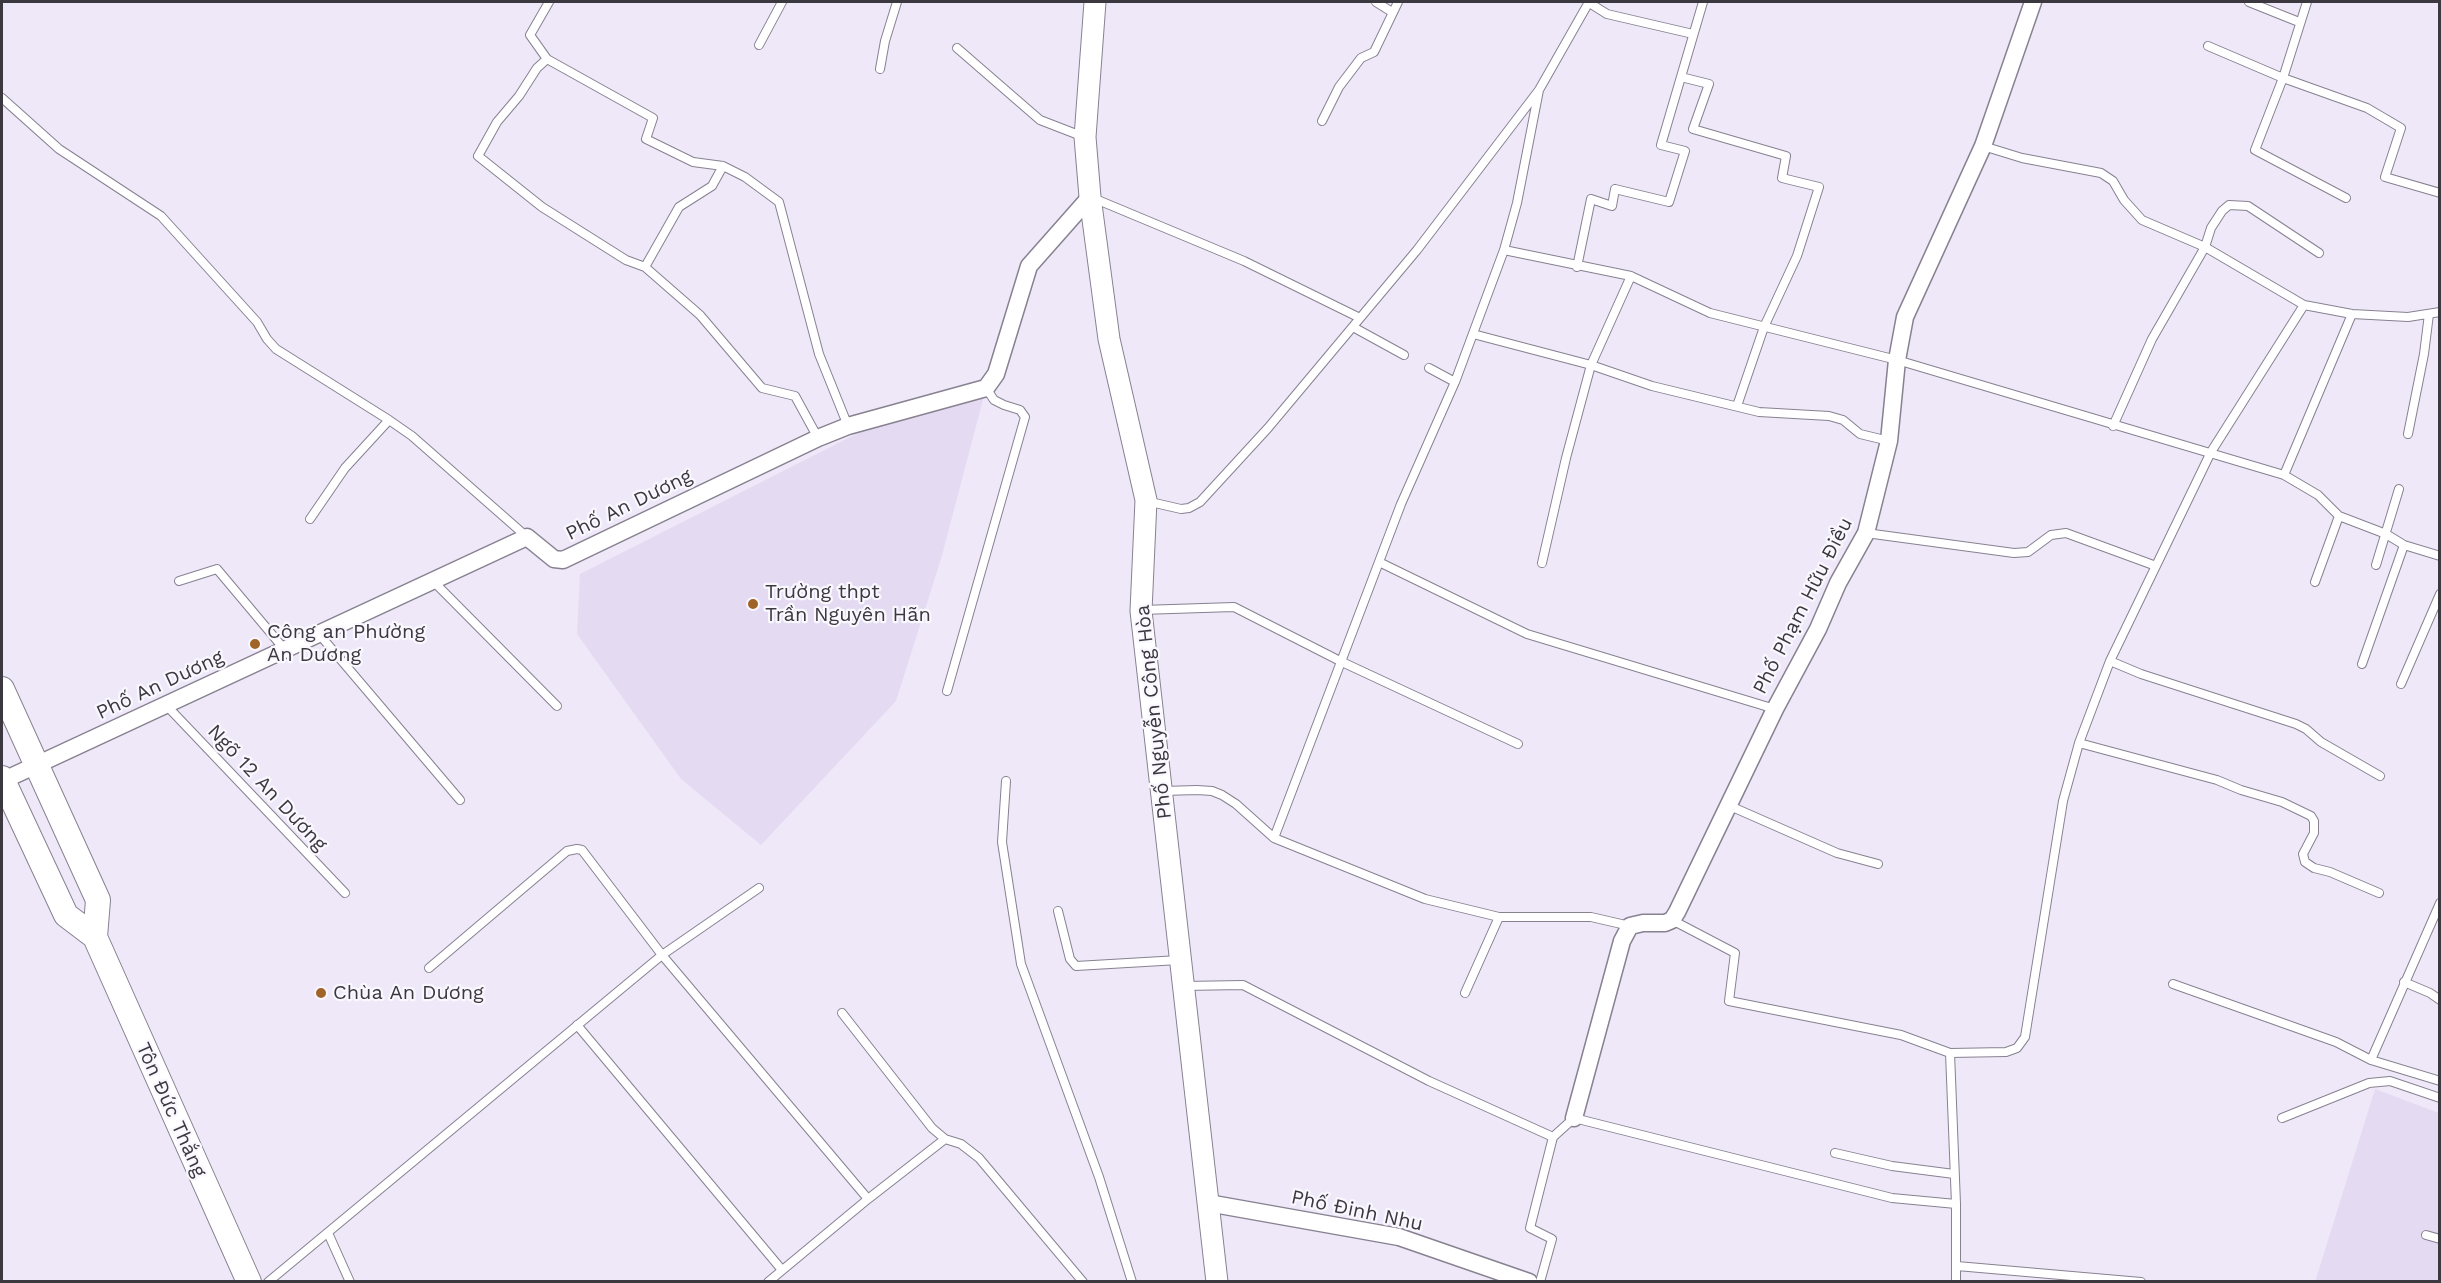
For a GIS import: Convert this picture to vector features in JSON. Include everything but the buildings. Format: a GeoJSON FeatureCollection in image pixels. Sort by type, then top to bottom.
{"type":"FeatureCollection","features":[{"type":"Feature","properties":{"kind":"main road","name":"Tôn Đức Thắng"},"geometry":{"type":"LineString","coordinates":[[2,689],[98,900],[95,937]]}},
{"type":"Feature","properties":{"kind":"main road","name":"Tôn Đức Thắng"},"geometry":{"type":"LineString","coordinates":[[2,780],[66,915],[95,937],[249,1281]]}},
{"type":"Feature","properties":{"kind":"street","name":"Phố Nguyễn Công Hòa"},"geometry":{"type":"LineString","coordinates":[[1095,2],[1085,137],[1090,197],[1109,339],[1146,501],[1141,610],[1217,1281]]}},
{"type":"Feature","properties":{"kind":"street","name":"Phố Phạm Hữu Điều"},"geometry":{"type":"LineString","coordinates":[[1672,920],[1730,806],[1775,709],[1818,629],[1838,583],[1866,533],[1889,441],[1897,360],[1905,317],[1983,146],[2033,2]]}},
{"type":"Feature","properties":{"kind":"street"},"geometry":{"type":"LineString","coordinates":[[986,388],[996,374],[1029,266],[1090,197]]}},
{"type":"Feature","properties":{"kind":"street","name":"Phố An Dương"},"geometry":{"type":"LineString","coordinates":[[2,780],[285,651],[527,537],[554,559],[562,560],[818,438],[848,426],[986,388]]}},
{"type":"Feature","properties":{"kind":"street"},"geometry":{"type":"LineString","coordinates":[[1574,1118],[1622,941],[1630,926],[1643,923],[1665,923],[1672,920]]}},
{"type":"Feature","properties":{"kind":"street","name":"Phố Đinh Nhu"},"geometry":{"type":"LineString","coordinates":[[1208,1203],[1400,1238],[1529,1281]]}},
{"type":"Feature","properties":{"kind":"lane"},"geometry":{"type":"LineString","coordinates":[[549,2],[530,35],[547,59],[653,118],[646,138],[693,162],[723,166],[745,177],[779,202],[819,354],[848,426]]}},
{"type":"Feature","properties":{"kind":"lane"},"geometry":{"type":"LineString","coordinates":[[759,45],[782,2]]}},
{"type":"Feature","properties":{"kind":"lane"},"geometry":{"type":"LineString","coordinates":[[880,69],[885,41],[897,2]]}},
{"type":"Feature","properties":{"kind":"lane"},"geometry":{"type":"LineString","coordinates":[[1376,2],[1392,12]]}},
{"type":"Feature","properties":{"kind":"lane"},"geometry":{"type":"LineString","coordinates":[[1322,121],[1340,87],[1361,58],[1374,52],[1398,2]]}},
{"type":"Feature","properties":{"kind":"lane"},"geometry":{"type":"LineString","coordinates":[[1146,501],[1181,509],[1200,502],[1268,428],[1417,250],[1539,90],[1588,2],[1607,14],[1693,34]]}},
{"type":"Feature","properties":{"kind":"lane"},"geometry":{"type":"LineString","coordinates":[[1577,267],[1591,199],[1612,206],[1615,189],[1669,202],[1685,151],[1661,145],[1704,2]]}},
{"type":"Feature","properties":{"kind":"lane"},"geometry":{"type":"LineString","coordinates":[[2249,2],[2300,22]]}},
{"type":"Feature","properties":{"kind":"lane"},"geometry":{"type":"LineString","coordinates":[[2307,2],[2283,78],[2255,150],[2346,198]]}},
{"type":"Feature","properties":{"kind":"lane"},"geometry":{"type":"LineString","coordinates":[[2208,46],[2283,78],[2367,108],[2401,128],[2385,177],[2439,193]]}},
{"type":"Feature","properties":{"kind":"lane"},"geometry":{"type":"LineString","coordinates":[[957,48],[1040,120],[1085,137]]}},
{"type":"Feature","properties":{"kind":"lane"},"geometry":{"type":"LineString","coordinates":[[547,59],[537,68],[519,96],[497,122],[478,156],[542,207],[626,260],[645,267],[700,315],[762,388],[795,396],[818,438]]}},
{"type":"Feature","properties":{"kind":"lane"},"geometry":{"type":"LineString","coordinates":[[1681,77],[1709,84],[1693,129],[1786,156],[1782,178],[1819,188],[1797,256],[1764,327],[1737,406]]}},
{"type":"Feature","properties":{"kind":"lane"},"geometry":{"type":"LineString","coordinates":[[1274,838],[1401,504],[1455,382],[1503,250],[1517,203],[1539,90]]}},
{"type":"Feature","properties":{"kind":"lane"},"geometry":{"type":"LineString","coordinates":[[2,98],[59,149],[161,216],[257,322],[276,349],[412,436],[527,537]]}},
{"type":"Feature","properties":{"kind":"lane"},"geometry":{"type":"LineString","coordinates":[[1983,146],[2022,158],[2101,173],[2113,181],[2124,200],[2142,220],[2205,247],[2304,305],[2352,314],[2408,317],[2439,312]]}},
{"type":"Feature","properties":{"kind":"lane"},"geometry":{"type":"LineString","coordinates":[[645,267],[679,207],[712,186],[723,166]]}},
{"type":"Feature","properties":{"kind":"lane"},"geometry":{"type":"LineString","coordinates":[[1090,197],[1244,261],[1359,318]]}},
{"type":"Feature","properties":{"kind":"lane"},"geometry":{"type":"LineString","coordinates":[[2113,426],[2152,339],[2205,247],[2211,228],[2222,211],[2229,205],[2238,204],[2256,210],[2319,253]]}},
{"type":"Feature","properties":{"kind":"lane"},"geometry":{"type":"LineString","coordinates":[[1503,250],[1577,267],[1630,276],[1710,313],[1897,360],[2284,475],[2318,495],[2339,516],[2386,534],[2404,545],[2439,556]]}},
{"type":"Feature","properties":{"kind":"lane"},"geometry":{"type":"LineString","coordinates":[[1542,563],[1566,458],[1591,365],[1630,276]]}},
{"type":"Feature","properties":{"kind":"lane"},"geometry":{"type":"LineString","coordinates":[[1672,920],[1735,953],[1729,1001],[1901,1035],[1950,1053],[2006,1052],[2017,1048],[2025,1037],[2063,801],[2079,743],[2110,661],[2211,452],[2304,305]]}},
{"type":"Feature","properties":{"kind":"lane"},"geometry":{"type":"LineString","coordinates":[[2284,475],[2352,314]]}},
{"type":"Feature","properties":{"kind":"lane"},"geometry":{"type":"LineString","coordinates":[[2408,434],[2424,354],[2429,314]]}},
{"type":"Feature","properties":{"kind":"lane"},"geometry":{"type":"LineString","coordinates":[[1353,327],[1404,355]]}},
{"type":"Feature","properties":{"kind":"lane"},"geometry":{"type":"LineString","coordinates":[[1473,334],[1591,365],[1652,386],[1759,412],[1829,416],[1843,420],[1860,434],[1889,441]]}},
{"type":"Feature","properties":{"kind":"lane"},"geometry":{"type":"LineString","coordinates":[[1429,368],[1455,382]]}},
{"type":"Feature","properties":{"kind":"lane"},"geometry":{"type":"LineString","coordinates":[[947,691],[1025,417],[1020,410],[994,400],[986,388]]}},
{"type":"Feature","properties":{"kind":"lane"},"geometry":{"type":"LineString","coordinates":[[310,519],[345,468],[389,420]]}},
{"type":"Feature","properties":{"kind":"lane"},"geometry":{"type":"LineString","coordinates":[[2376,565],[2399,489]]}},
{"type":"Feature","properties":{"kind":"lane"},"geometry":{"type":"LineString","coordinates":[[2315,582],[2339,516]]}},
{"type":"Feature","properties":{"kind":"lane"},"geometry":{"type":"LineString","coordinates":[[1866,533],[2014,553],[2028,552],[2050,535],[2066,533],[2156,566]]}},
{"type":"Feature","properties":{"kind":"lane"},"geometry":{"type":"LineString","coordinates":[[2362,664],[2404,545]]}},
{"type":"Feature","properties":{"kind":"lane"},"geometry":{"type":"LineString","coordinates":[[1379,562],[1527,634],[1775,709]]}},
{"type":"Feature","properties":{"kind":"lane"},"geometry":{"type":"LineString","coordinates":[[179,581],[218,569],[285,651]]}},
{"type":"Feature","properties":{"kind":"lane"},"geometry":{"type":"LineString","coordinates":[[433,581],[557,706]]}},
{"type":"Feature","properties":{"kind":"lane"},"geometry":{"type":"LineString","coordinates":[[2402,684],[2439,594]]}},
{"type":"Feature","properties":{"kind":"lane"},"geometry":{"type":"LineString","coordinates":[[1141,610],[1234,607],[1342,662],[1518,744]]}},
{"type":"Feature","properties":{"kind":"lane"},"geometry":{"type":"LineString","coordinates":[[320,634],[460,800]]}},
{"type":"Feature","properties":{"kind":"lane"},"geometry":{"type":"LineString","coordinates":[[2110,661],[2141,674],[2296,724],[2380,777]]}},
{"type":"Feature","properties":{"kind":"lane","name":"Ngõ 12 An Dương"},"geometry":{"type":"LineString","coordinates":[[166,705],[345,893]]}},
{"type":"Feature","properties":{"kind":"lane"},"geometry":{"type":"LineString","coordinates":[[2079,743],[2217,780],[2282,802],[2311,816],[2314,821],[2314,833],[2302,854],[2305,862],[2314,868],[2330,872],[2379,893]]}},
{"type":"Feature","properties":{"kind":"lane"},"geometry":{"type":"LineString","coordinates":[[1006,781],[1002,842],[1021,964],[1099,1176],[1132,1281]]}},
{"type":"Feature","properties":{"kind":"lane"},"geometry":{"type":"LineString","coordinates":[[1162,792],[1197,789],[1212,791],[1236,804],[1274,838],[1425,899],[1499,917],[1591,917],[1630,926]]}},
{"type":"Feature","properties":{"kind":"lane"},"geometry":{"type":"LineString","coordinates":[[1730,806],[1837,853],[1878,864]]}},
{"type":"Feature","properties":{"kind":"lane"},"geometry":{"type":"LineString","coordinates":[[429,968],[567,851],[582,850],[662,955],[868,1199]]}},
{"type":"Feature","properties":{"kind":"lane"},"geometry":{"type":"LineString","coordinates":[[268,1281],[662,955],[759,888]]}},
{"type":"Feature","properties":{"kind":"lane"},"geometry":{"type":"LineString","coordinates":[[2372,1060],[2439,903]]}},
{"type":"Feature","properties":{"kind":"lane"},"geometry":{"type":"LineString","coordinates":[[1058,911],[1070,958],[1076,966],[1180,960]]}},
{"type":"Feature","properties":{"kind":"lane"},"geometry":{"type":"LineString","coordinates":[[1465,993],[1499,917]]}},
{"type":"Feature","properties":{"kind":"lane"},"geometry":{"type":"LineString","coordinates":[[2404,982],[2430,993],[2439,1000]]}},
{"type":"Feature","properties":{"kind":"lane"},"geometry":{"type":"LineString","coordinates":[[2173,984],[2336,1042],[2372,1060],[2439,1081]]}},
{"type":"Feature","properties":{"kind":"lane"},"geometry":{"type":"LineString","coordinates":[[1184,986],[1243,985],[1429,1081],[1553,1137]]}},
{"type":"Feature","properties":{"kind":"lane"},"geometry":{"type":"LineString","coordinates":[[842,1013],[932,1128],[945,1139],[961,1144],[979,1158],[1083,1281]]}},
{"type":"Feature","properties":{"kind":"lane"},"geometry":{"type":"LineString","coordinates":[[577,1025],[782,1270]]}},
{"type":"Feature","properties":{"kind":"lane"},"geometry":{"type":"LineString","coordinates":[[1950,1053],[1956,1204],[1956,1281]]}},
{"type":"Feature","properties":{"kind":"lane"},"geometry":{"type":"LineString","coordinates":[[2282,1118],[2369,1083],[2390,1081],[2439,1098]]}},
{"type":"Feature","properties":{"kind":"lane"},"geometry":{"type":"LineString","coordinates":[[1540,1281],[1552,1239],[1530,1228],[1553,1137],[1574,1118],[1892,1198],[1956,1204]]}},
{"type":"Feature","properties":{"kind":"lane"},"geometry":{"type":"LineString","coordinates":[[768,1281],[945,1139]]}},
{"type":"Feature","properties":{"kind":"lane"},"geometry":{"type":"LineString","coordinates":[[1835,1153],[1892,1166],[1954,1174]]}},
{"type":"Feature","properties":{"kind":"lane"},"geometry":{"type":"LineString","coordinates":[[328,1233],[350,1281]]}},
{"type":"Feature","properties":{"kind":"lane"},"geometry":{"type":"LineString","coordinates":[[2426,1235],[2439,1239]]}},
{"type":"Feature","properties":{"kind":"lane"},"geometry":{"type":"LineString","coordinates":[[1957,1266],[2141,1281]]}},
{"type":"Feature","properties":{"kind":"shaded area","name":"Trường thpt Trần Nguyên Hãn"},"geometry":{"type":"Polygon","coordinates":[[[984,396],[941,559],[896,701],[761,845],[681,779],[577,634],[580,574],[866,429],[984,396]]]}},
{"type":"Feature","properties":{"kind":"shaded area"},"geometry":{"type":"Polygon","coordinates":[[[2375,1089],[2439,1113],[2439,1281],[2315,1282],[2375,1089]]]}},
{"type":"Feature","properties":{"kind":"place","name":"Trường thpt Trần Nguyên Hãn"},"geometry":{"type":"Point","coordinates":[753,604]}},
{"type":"Feature","properties":{"kind":"place","name":"Công an Phường An Dương"},"geometry":{"type":"Point","coordinates":[255,644]}},
{"type":"Feature","properties":{"kind":"place","name":"Chùa An Dương"},"geometry":{"type":"Point","coordinates":[321,993]}}]}
